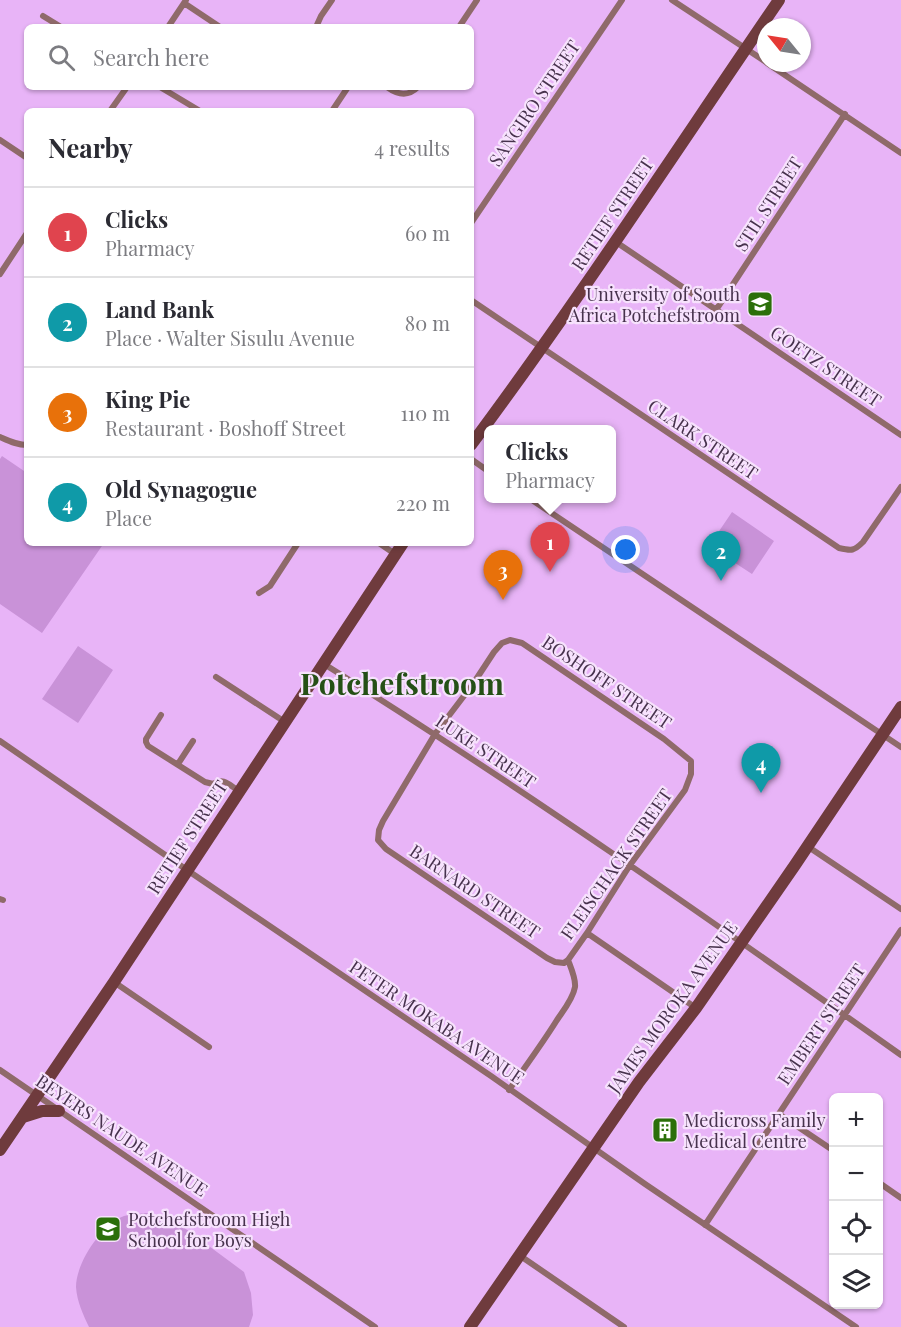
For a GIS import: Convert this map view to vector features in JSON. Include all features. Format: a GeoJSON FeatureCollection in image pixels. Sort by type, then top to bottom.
{"type":"FeatureCollection","features":[{"type":"Feature","properties":{"kind":"street"},"geometry":{"type":"LineString","coordinates":[[317,24],[332,0]]}},
{"type":"Feature","properties":{"kind":"street"},"geometry":{"type":"LineString","coordinates":[[461,24],[477,0]]}},
{"type":"Feature","properties":{"kind":"street","name":"SANGIRO STREET"},"geometry":{"type":"LineString","coordinates":[[474,219],[622,0]]}},
{"type":"Feature","properties":{"kind":"street"},"geometry":{"type":"LineString","coordinates":[[672,0],[757,57]]}},
{"type":"Feature","properties":{"kind":"street","name":"RETIEF STREET"},"geometry":{"type":"LineString","coordinates":[[486,425],[616,242],[779,0]]}},
{"type":"Feature","properties":{"kind":"street"},"geometry":{"type":"LineString","coordinates":[[170,24],[185,2],[216,24]]}},
{"type":"Feature","properties":{"kind":"street"},"geometry":{"type":"LineString","coordinates":[[43,16],[56,24]]}},
{"type":"Feature","properties":{"kind":"street"},"geometry":{"type":"LineString","coordinates":[[780,72],[901,153]]}},
{"type":"Feature","properties":{"kind":"street"},"geometry":{"type":"LineString","coordinates":[[112,108],[125,90]]}},
{"type":"Feature","properties":{"kind":"street"},"geometry":{"type":"LineString","coordinates":[[165,90],[195,108]]}},
{"type":"Feature","properties":{"kind":"street"},"geometry":{"type":"LineString","coordinates":[[334,108],[346,90]]}},
{"type":"Feature","properties":{"kind":"street"},"geometry":{"type":"LineString","coordinates":[[391,90],[404,94],[414,90]]}},
{"type":"Feature","properties":{"kind":"street","name":"STIL STREET"},"geometry":{"type":"LineString","coordinates":[[716,310],[845,114]]}},
{"type":"Feature","properties":{"kind":"street"},"geometry":{"type":"LineString","coordinates":[[0,140],[24,156]]}},
{"type":"Feature","properties":{"kind":"street"},"geometry":{"type":"LineString","coordinates":[[0,274],[24,238]]}},
{"type":"Feature","properties":{"kind":"street","name":"GOETZ STREET"},"geometry":{"type":"LineString","coordinates":[[616,242],[901,435]]}},
{"type":"Feature","properties":{"kind":"street","name":"CLARK STREET"},"geometry":{"type":"LineString","coordinates":[[474,302],[839,548],[855,550],[901,487]]}},
{"type":"Feature","properties":{"kind":"street","name":"RETIEF STREET"},"geometry":{"type":"LineString","coordinates":[[474,441],[484,427]]}},
{"type":"Feature","properties":{"kind":"street"},"geometry":{"type":"LineString","coordinates":[[0,437],[24,445]]}},
{"type":"Feature","properties":{"kind":"street"},"geometry":{"type":"LineString","coordinates":[[536,503],[901,747]]}},
{"type":"Feature","properties":{"kind":"street"},"geometry":{"type":"LineString","coordinates":[[259,593],[270,586],[296,546]]}},
{"type":"Feature","properties":{"kind":"street"},"geometry":{"type":"LineString","coordinates":[[383,546],[395,554]]}},
{"type":"Feature","properties":{"kind":"street","name":"RETIEF STREET"},"geometry":{"type":"LineString","coordinates":[[0,1150],[114,982],[401,546]]}},
{"type":"Feature","properties":{"kind":"street","name":"BOSHOFF STREET"},"geometry":{"type":"LineString","coordinates":[[435,734],[501,644],[510,640],[522,643],[664,739],[691,761]]}},
{"type":"Feature","properties":{"kind":"street","name":"LUKE STREET"},"geometry":{"type":"LineString","coordinates":[[324,664],[435,734],[630,865],[901,1055]]}},
{"type":"Feature","properties":{"kind":"street"},"geometry":{"type":"LineString","coordinates":[[216,676],[285,722]]}},
{"type":"Feature","properties":{"kind":"street","name":"JAMES MOROKA AVENUE"},"geometry":{"type":"LineString","coordinates":[[470,1327],[639,1082],[696,1008],[901,707]]}},
{"type":"Feature","properties":{"kind":"street"},"geometry":{"type":"LineString","coordinates":[[160,715],[146,739],[148,746],[209,784],[222,780],[239,791]]}},
{"type":"Feature","properties":{"kind":"street","name":"BARNARD STREET"},"geometry":{"type":"LineString","coordinates":[[435,734],[383,821],[378,840],[386,849],[547,958]]}},
{"type":"Feature","properties":{"kind":"street","name":"PETER MOKABA AVENUE"},"geometry":{"type":"LineString","coordinates":[[0,741],[856,1327]]}},
{"type":"Feature","properties":{"kind":"street"},"geometry":{"type":"LineString","coordinates":[[178,764],[193,741]]}},
{"type":"Feature","properties":{"kind":"street","name":"FLEISCHACK STREET"},"geometry":{"type":"LineString","coordinates":[[547,958],[561,964],[568,960],[588,933],[630,865],[686,790],[691,774],[691,761]]}},
{"type":"Feature","properties":{"kind":"street"},"geometry":{"type":"LineString","coordinates":[[807,846],[901,909]]}},
{"type":"Feature","properties":{"kind":"street","name":"EMBERT STREET"},"geometry":{"type":"LineString","coordinates":[[705,1225],[901,930]]}},
{"type":"Feature","properties":{"kind":"street"},"geometry":{"type":"LineString","coordinates":[[588,933],[696,1008]]}},
{"type":"Feature","properties":{"kind":"street"},"geometry":{"type":"LineString","coordinates":[[509,1090],[565,1009],[572,995],[575,987],[568,960]]}},
{"type":"Feature","properties":{"kind":"street"},"geometry":{"type":"LineString","coordinates":[[114,982],[209,1047]]}},
{"type":"Feature","properties":{"kind":"street","name":"BEYERS NAUDE AVENUE"},"geometry":{"type":"LineString","coordinates":[[0,1070],[375,1327]]}},
{"type":"Feature","properties":{"kind":"street"},"geometry":{"type":"LineString","coordinates":[[23,1117],[42,1111],[59,1111]]}},
{"type":"Feature","properties":{"kind":"street"},"geometry":{"type":"LineString","coordinates":[[779,1114],[829,1148]]}},
{"type":"Feature","properties":{"kind":"street"},"geometry":{"type":"LineString","coordinates":[[883,1185],[901,1198]]}},
{"type":"Feature","properties":{"kind":"street"},"geometry":{"type":"LineString","coordinates":[[519,1255],[624,1327]]}},
{"type":"Feature","properties":{"kind":"shaded area"},"geometry":{"type":"Polygon","coordinates":[[[2,456],[24,471],[24,546],[102,546],[42,633],[0,604],[0,459],[2,456]]]}},
{"type":"Feature","properties":{"kind":"shaded area"},"geometry":{"type":"Polygon","coordinates":[[[732,512],[774,541],[752,574],[709,546],[732,512]]]}},
{"type":"Feature","properties":{"kind":"shaded area"},"geometry":{"type":"Polygon","coordinates":[[[78,646],[113,670],[78,723],[42,699],[78,646]]]}},
{"type":"Feature","properties":{"kind":"shaded area"},"geometry":{"type":"Polygon","coordinates":[[[147,1213],[171,1218],[244,1272],[251,1293],[253,1315],[249,1327],[89,1327],[79,1303],[76,1287],[77,1277],[85,1256],[99,1236],[115,1221],[127,1215],[147,1213]]]}},
{"type":"Feature","properties":{"kind":"place","name":"University of South Africa Potchefstroom"},"geometry":{"type":"Point","coordinates":[760,304]}},
{"type":"Feature","properties":{"kind":"place","name":"Clicks"},"geometry":{"type":"Point","coordinates":[550,572]}},
{"type":"Feature","properties":{"kind":"place","name":"Land Bank"},"geometry":{"type":"Point","coordinates":[721,581]}},
{"type":"Feature","properties":{"kind":"place","name":"King Pie"},"geometry":{"type":"Point","coordinates":[503,600]}},
{"type":"Feature","properties":{"kind":"place","name":"Old Synagogue"},"geometry":{"type":"Point","coordinates":[761,793]}},
{"type":"Feature","properties":{"kind":"place","name":"Medicross Family Medical Centre"},"geometry":{"type":"Point","coordinates":[665,1130]}},
{"type":"Feature","properties":{"kind":"place","name":"Potchefstroom High School for Boys"},"geometry":{"type":"Point","coordinates":[108,1229]}},
{"type":"Feature","properties":{"kind":"district","name":"Potchefstroom"},"geometry":{"type":"Point","coordinates":[402,683]}}]}
